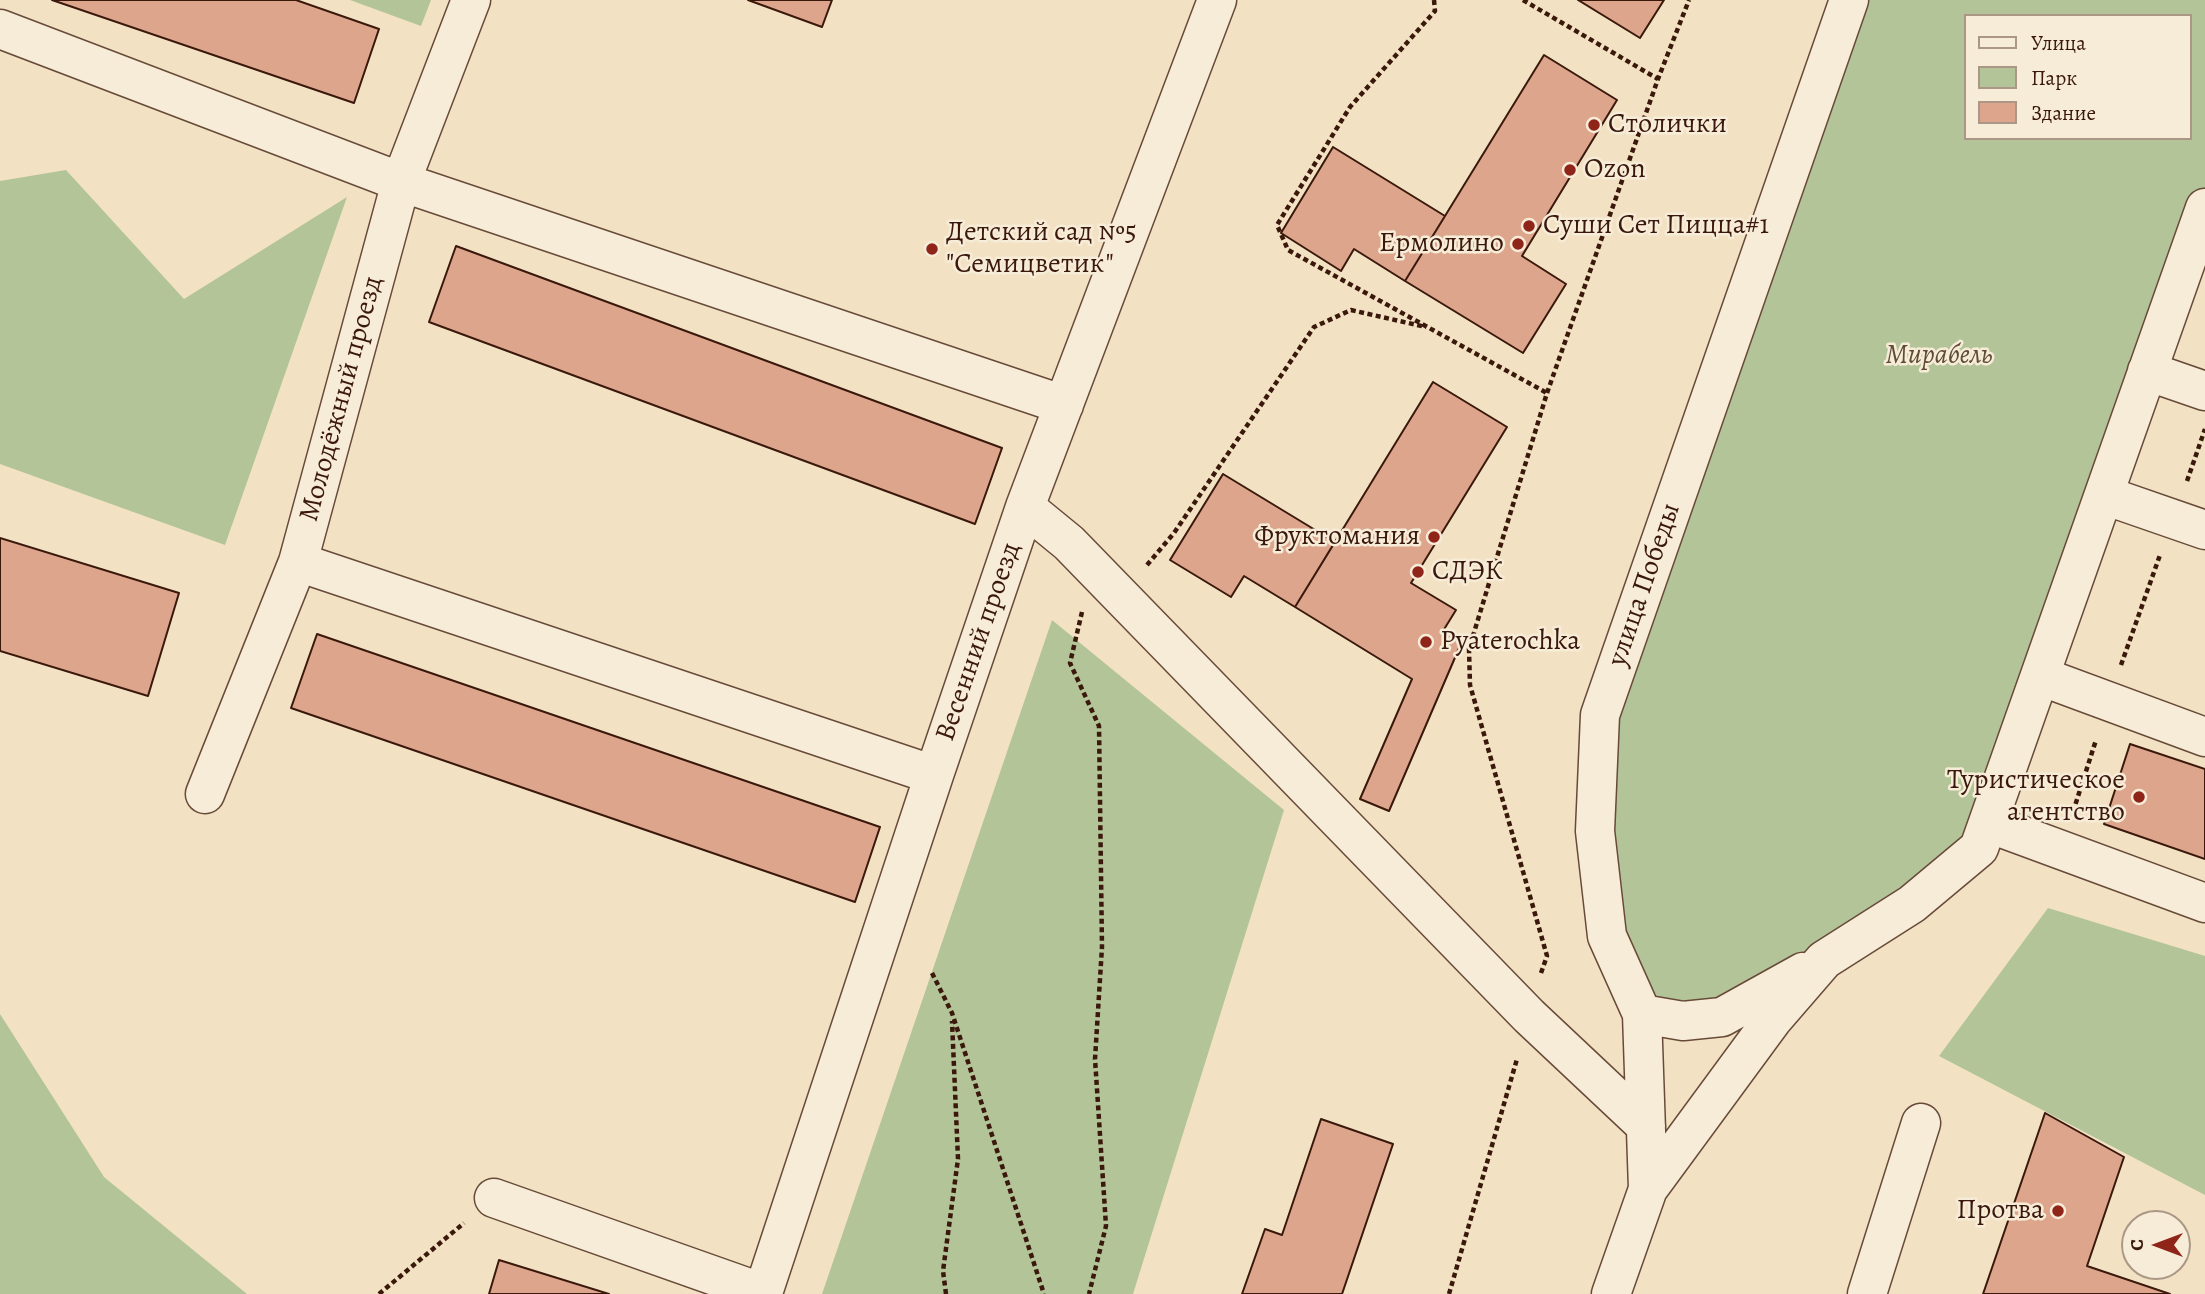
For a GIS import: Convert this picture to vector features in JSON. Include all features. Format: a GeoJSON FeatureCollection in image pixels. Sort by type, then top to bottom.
{"type":"FeatureCollection","features":[{"type":"Feature","properties":{"kind":"street","name":"Молодёжный проезд"},"geometry":{"type":"LineString","coordinates":[[205,794],[298,562],[401,182],[471,0]]}},
{"type":"Feature","properties":{"kind":"street","name":"Весенний проезд"},"geometry":{"type":"LineString","coordinates":[[763,1293],[1025,507],[1217,0]]}},
{"type":"Feature","properties":{"kind":"street","name":"улица Победы"},"geometry":{"type":"LineString","coordinates":[[1648,1189],[1642,1013],[1607,936],[1595,831],[1600,715],[1849,0]]}},
{"type":"Feature","properties":{"kind":"street"},"geometry":{"type":"LineString","coordinates":[[0,29],[401,182],[1064,405]]}},
{"type":"Feature","properties":{"kind":"street","name":"улица Победы"},"geometry":{"type":"LineString","coordinates":[[1611,1294],[1648,1189],[1773,1019],[1824,960],[1912,904],[1979,848],[2205,208]]}},
{"type":"Feature","properties":{"kind":"street"},"geometry":{"type":"LineString","coordinates":[[2147,371],[2205,391]]}},
{"type":"Feature","properties":{"kind":"street"},"geometry":{"type":"LineString","coordinates":[[2104,495],[2189,525]]}},
{"type":"Feature","properties":{"kind":"street"},"geometry":{"type":"LineString","coordinates":[[1025,507],[1069,543],[1529,1016],[1646,1126]]}},
{"type":"Feature","properties":{"kind":"street"},"geometry":{"type":"LineString","coordinates":[[298,562],[934,775]]}},
{"type":"Feature","properties":{"kind":"street"},"geometry":{"type":"LineString","coordinates":[[2040,676],[2205,737]]}},
{"type":"Feature","properties":{"kind":"street"},"geometry":{"type":"LineString","coordinates":[[1988,823],[2205,903]]}},
{"type":"Feature","properties":{"kind":"street"},"geometry":{"type":"LineString","coordinates":[[1642,1013],[1683,1020],[1722,1017],[1824,960]]}},
{"type":"Feature","properties":{"kind":"street"},"geometry":{"type":"LineString","coordinates":[[1867,1294],[1922,1123]]}},
{"type":"Feature","properties":{"kind":"street"},"geometry":{"type":"LineString","coordinates":[[494,1198],[763,1293]]}},
{"type":"Feature","properties":{"kind":"path"},"geometry":{"type":"LineString","coordinates":[[1434,0],[1435,11],[1350,107],[1277,225],[1288,250],[1547,393]]}},
{"type":"Feature","properties":{"kind":"path"},"geometry":{"type":"LineString","coordinates":[[1523,0],[1658,79]]}},
{"type":"Feature","properties":{"kind":"path"},"geometry":{"type":"LineString","coordinates":[[1469,649],[1547,393],[1658,79],[1689,0]]}},
{"type":"Feature","properties":{"kind":"path"},"geometry":{"type":"LineString","coordinates":[[1089,1294],[1106,1226],[1095,1059],[1102,947],[1099,726],[1070,663],[1082,611],[1120,595],[1174,533],[1314,327],[1351,310],[1426,327]]}},
{"type":"Feature","properties":{"kind":"path"},"geometry":{"type":"LineString","coordinates":[[2061,850],[2108,701],[2189,525],[2205,429]]}},
{"type":"Feature","properties":{"kind":"path"},"geometry":{"type":"LineString","coordinates":[[932,974],[952,1013],[1044,1294]]}},
{"type":"Feature","properties":{"kind":"path"},"geometry":{"type":"LineString","coordinates":[[946,1294],[943,1271],[958,1159],[952,1013]]}},
{"type":"Feature","properties":{"kind":"path"},"geometry":{"type":"LineString","coordinates":[[379,1294],[494,1198]]}},
{"type":"Feature","properties":{"kind":"green space"},"geometry":{"type":"Polygon","coordinates":[[[350,0],[431,0],[421,26],[350,0]]]}},
{"type":"Feature","properties":{"kind":"green space","name":"Мирабель"},"geometry":{"type":"Polygon","coordinates":[[[1850,0],[2205,0],[2205,208],[1979,848],[1722,1017],[1642,1013],[1607,936],[1600,715],[1850,0]]]}},
{"type":"Feature","properties":{"kind":"green space"},"geometry":{"type":"Polygon","coordinates":[[[66,170],[184,299],[347,197],[225,545],[0,464],[0,181],[66,170]]]}},
{"type":"Feature","properties":{"kind":"green space"},"geometry":{"type":"Polygon","coordinates":[[[1052,620],[1284,810],[1133,1294],[822,1294],[1052,620]]]}},
{"type":"Feature","properties":{"kind":"green space"},"geometry":{"type":"Polygon","coordinates":[[[2048,908],[2205,956],[2205,1195],[1939,1056],[2048,908]]]}},
{"type":"Feature","properties":{"kind":"green space"},"geometry":{"type":"Polygon","coordinates":[[[0,1014],[104,1177],[247,1294],[0,1294],[0,1014]]]}},
{"type":"Feature","properties":{"kind":"building"},"geometry":{"type":"Polygon","coordinates":[[[52,0],[296,0],[379,29],[354,103],[52,0]]]}},
{"type":"Feature","properties":{"kind":"building"},"geometry":{"type":"Polygon","coordinates":[[[748,0],[832,0],[822,27],[748,0]]]}},
{"type":"Feature","properties":{"kind":"building"},"geometry":{"type":"Polygon","coordinates":[[[1578,0],[1664,0],[1640,38],[1578,0]]]}},
{"type":"Feature","properties":{"kind":"building"},"geometry":{"type":"Polygon","coordinates":[[[1544,55],[1617,100],[1522,256],[1566,284],[1523,353],[1405,281],[1544,55]]]}},
{"type":"Feature","properties":{"kind":"building"},"geometry":{"type":"Polygon","coordinates":[[[1333,147],[1445,216],[1405,281],[1354,249],[1341,271],[1281,233],[1333,147]]]}},
{"type":"Feature","properties":{"kind":"building"},"geometry":{"type":"Polygon","coordinates":[[[456,246],[1002,448],[975,524],[429,322],[456,246]]]}},
{"type":"Feature","properties":{"kind":"building"},"geometry":{"type":"Polygon","coordinates":[[[1433,382],[1507,427],[1411,583],[1456,610],[1443,631],[1463,639],[1389,811],[1360,799],[1412,679],[1295,607],[1433,382]]]}},
{"type":"Feature","properties":{"kind":"building"},"geometry":{"type":"Polygon","coordinates":[[[1223,474],[1335,542],[1295,607],[1244,576],[1231,597],[1170,560],[1223,474]]]}},
{"type":"Feature","properties":{"kind":"building"},"geometry":{"type":"Polygon","coordinates":[[[0,538],[179,593],[148,696],[0,651],[0,538]]]}},
{"type":"Feature","properties":{"kind":"building"},"geometry":{"type":"Polygon","coordinates":[[[317,634],[880,827],[855,902],[291,708],[317,634]]]}},
{"type":"Feature","properties":{"kind":"building"},"geometry":{"type":"Polygon","coordinates":[[[2130,744],[2205,769],[2205,859],[2104,824],[2130,744]]]}},
{"type":"Feature","properties":{"kind":"building","name":"Протва"},"geometry":{"type":"Polygon","coordinates":[[[2045,1113],[2124,1157],[2087,1266],[2121,1277],[2121,1280],[2170,1294],[1983,1294],[2045,1113]]]}},
{"type":"Feature","properties":{"kind":"building"},"geometry":{"type":"Polygon","coordinates":[[[1321,1119],[1393,1144],[1342,1294],[1242,1294],[1265,1229],[1282,1235],[1321,1119]]]}},
{"type":"Feature","properties":{"kind":"building"},"geometry":{"type":"Polygon","coordinates":[[[499,1260],[609,1294],[489,1294],[499,1260]]]}},
{"type":"Feature","properties":{"kind":"place","name":"Столички"},"geometry":{"type":"Point","coordinates":[1594,125]}},
{"type":"Feature","properties":{"kind":"place","name":"Ozon"},"geometry":{"type":"Point","coordinates":[1570,170]}},
{"type":"Feature","properties":{"kind":"place","name":"Суши Сет Пицца#1"},"geometry":{"type":"Point","coordinates":[1529,226]}},
{"type":"Feature","properties":{"kind":"place","name":"Ермолино"},"geometry":{"type":"Point","coordinates":[1518,244]}},
{"type":"Feature","properties":{"kind":"place","name":"Детский сад №5 \"Семицветик\""},"geometry":{"type":"Point","coordinates":[932,249]}},
{"type":"Feature","properties":{"kind":"place","name":"Фруктомания"},"geometry":{"type":"Point","coordinates":[1434,537]}},
{"type":"Feature","properties":{"kind":"place","name":"СДЭК"},"geometry":{"type":"Point","coordinates":[1418,572]}},
{"type":"Feature","properties":{"kind":"place","name":"Pyaterochka"},"geometry":{"type":"Point","coordinates":[1426,642]}},
{"type":"Feature","properties":{"kind":"place","name":"Туристическое агентство"},"geometry":{"type":"Point","coordinates":[2139,797]}},
{"type":"Feature","properties":{"kind":"place","name":"Протва"},"geometry":{"type":"Point","coordinates":[2058,1211]}}]}
